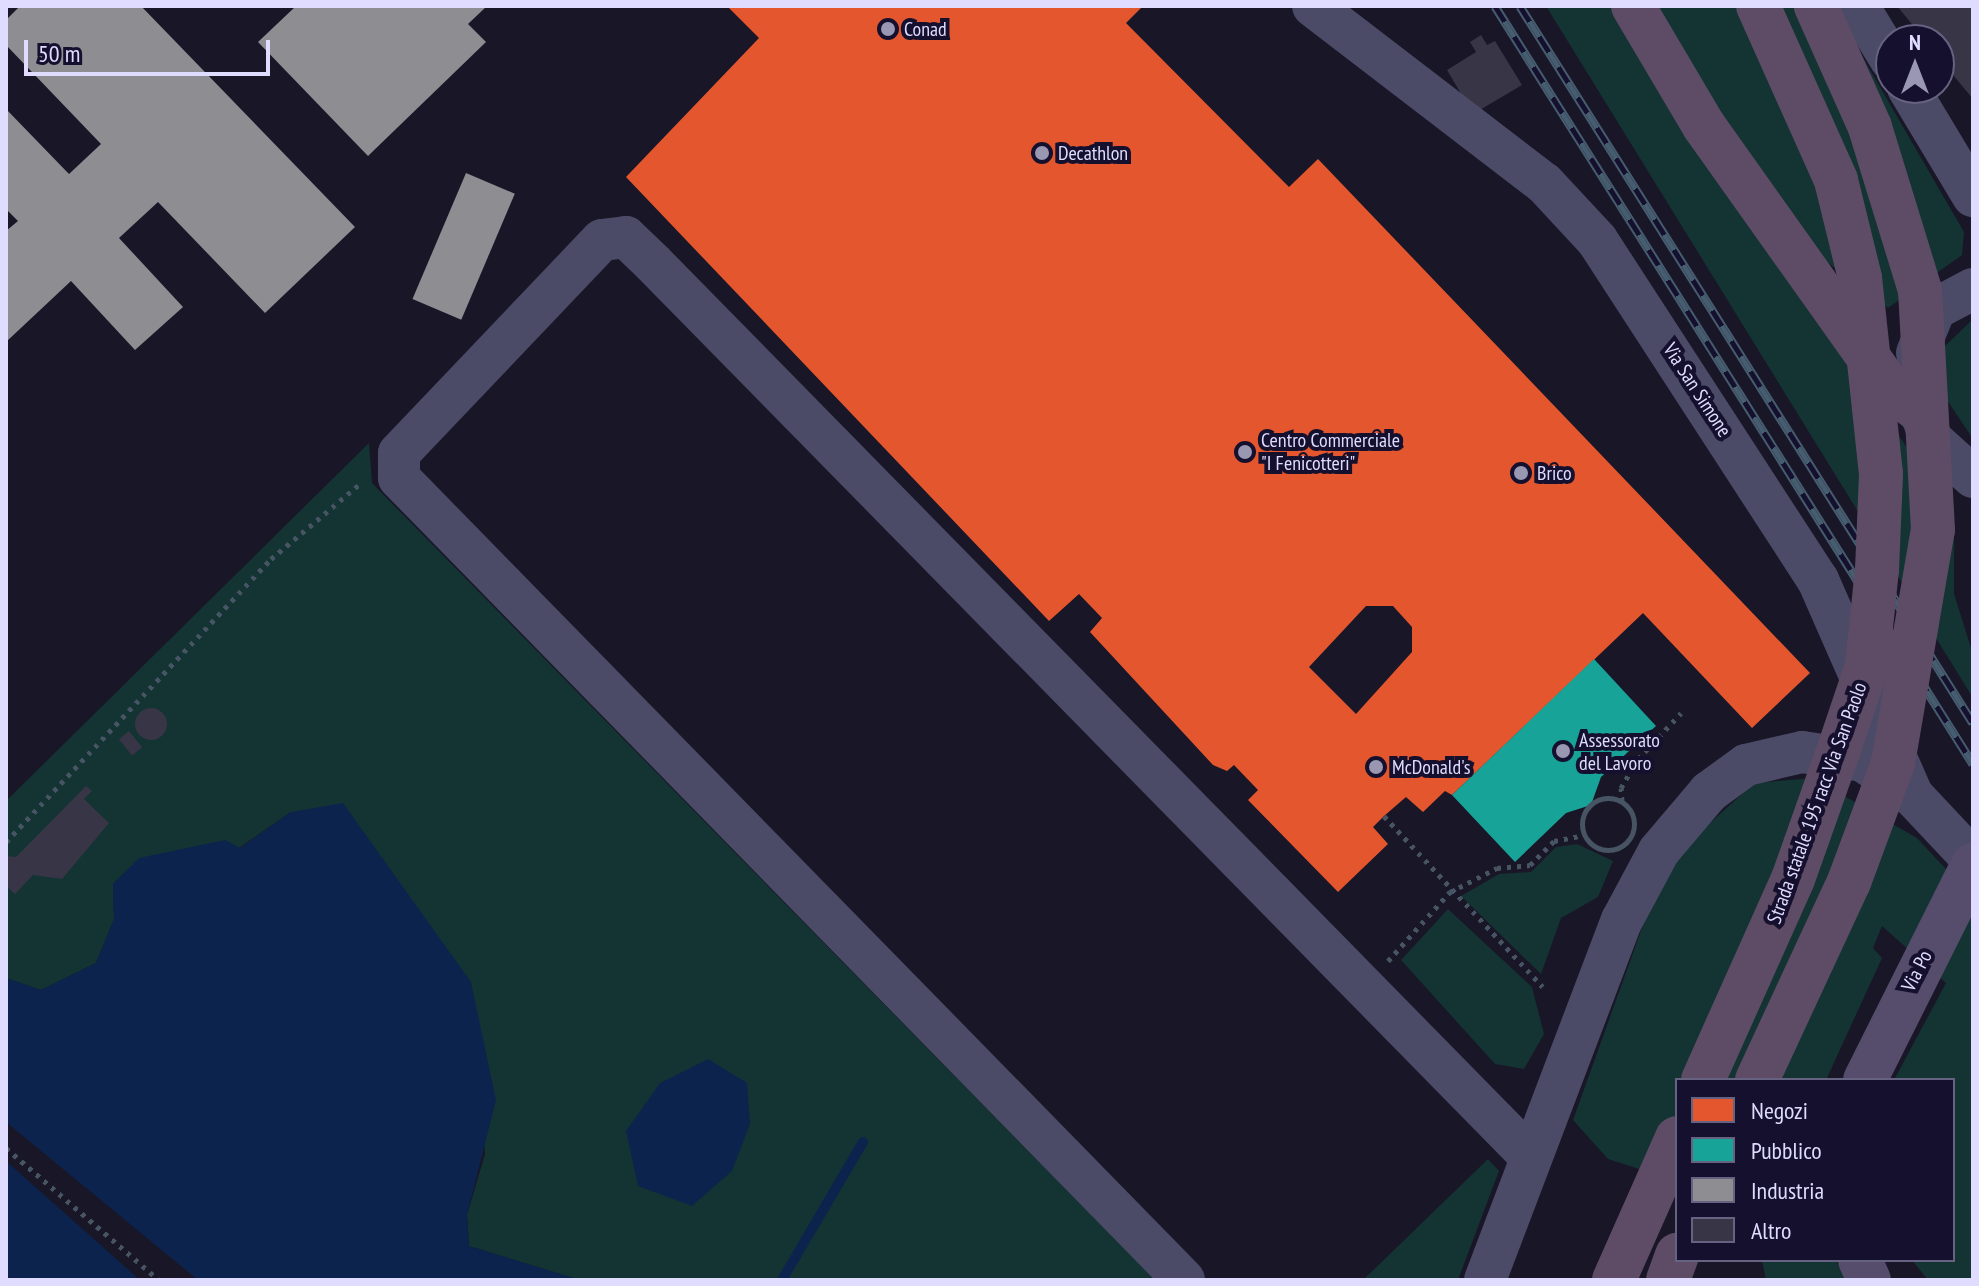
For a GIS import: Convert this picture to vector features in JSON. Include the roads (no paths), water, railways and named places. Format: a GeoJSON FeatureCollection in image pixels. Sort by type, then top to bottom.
{"type":"FeatureCollection","features":[{"type":"Feature","properties":{"kind":"highway"},"geometry":{"type":"LineString","coordinates":[[1633,6],[1704,126],[1891,389],[1920,412]]}},
{"type":"Feature","properties":{"kind":"highway","name":"Strada statale 195 racc Via San Paolo"},"geometry":{"type":"LineString","coordinates":[[1704,1078],[1793,879],[1837,755],[1867,666],[1877,570],[1877,399],[1860,278],[1836,180],[1758,6]]}},
{"type":"Feature","properties":{"kind":"highway"},"geometry":{"type":"LineString","coordinates":[[1758,1078],[1849,882],[1893,763],[1933,530],[1920,290],[1870,127],[1816,6]]}},
{"type":"Feature","properties":{"kind":"highway"},"geometry":{"type":"LineString","coordinates":[[1614,1280],[1675,1143]]}},
{"type":"Feature","properties":{"kind":"highway"},"geometry":{"type":"LineString","coordinates":[[1668,1280],[1675,1261]]}},
{"type":"Feature","properties":{"kind":"main road","name":"Via Po"},"geometry":{"type":"LineString","coordinates":[[1866,1078],[1973,862]]}},
{"type":"Feature","properties":{"kind":"street","name":"Via San Simone"},"geometry":{"type":"LineString","coordinates":[[1313,6],[1544,183],[1597,240],[1818,580],[1913,796],[1973,862]]}},
{"type":"Feature","properties":{"kind":"street"},"geometry":{"type":"LineString","coordinates":[[1858,6],[1875,34]]}},
{"type":"Feature","properties":{"kind":"street"},"geometry":{"type":"LineString","coordinates":[[1918,104],[1973,196]]}},
{"type":"Feature","properties":{"kind":"street"},"geometry":{"type":"LineString","coordinates":[[1184,1280],[399,478],[399,453],[602,240],[626,237],[1531,1157]]}},
{"type":"Feature","properties":{"kind":"street"},"geometry":{"type":"LineString","coordinates":[[1973,289],[1935,309],[1919,342],[1920,412],[1961,469],[1973,496]]}},
{"type":"Feature","properties":{"kind":"street"},"geometry":{"type":"LineString","coordinates":[[1485,1280],[1622,920],[1659,851],[1709,792],[1746,765],[1802,752],[1863,761],[1913,796]]}},
{"type":"Feature","properties":{"kind":"water"},"geometry":{"type":"Polygon","coordinates":[[[343,803],[471,982],[496,1100],[467,1215],[469,1246],[580,1280],[198,1280],[6,1122],[6,978],[41,990],[96,963],[114,919],[113,884],[139,858],[225,840],[240,848],[291,812],[343,803]]]}},
{"type":"Feature","properties":{"kind":"water"},"geometry":{"type":"Polygon","coordinates":[[[708,1059],[747,1083],[750,1124],[732,1171],[692,1206],[638,1186],[626,1131],[660,1083],[708,1059]]]}},
{"type":"Feature","properties":{"kind":"water"},"geometry":{"type":"Polygon","coordinates":[[[6,1161],[140,1280],[6,1280],[6,1161]]]}},
{"type":"Feature","properties":{"kind":"waterway"},"geometry":{"type":"LineString","coordinates":[[782,1280],[863,1142]]}},
{"type":"Feature","properties":{"kind":"railway"},"geometry":{"type":"LineString","coordinates":[[1495,6],[1973,764]]}},
{"type":"Feature","properties":{"kind":"railway"},"geometry":{"type":"LineString","coordinates":[[1520,6],[1973,723]]}},
{"type":"Feature","properties":{"kind":"place","name":"Conad"},"geometry":{"type":"Point","coordinates":[888,29]}},
{"type":"Feature","properties":{"kind":"place","name":"Decathlon"},"geometry":{"type":"Point","coordinates":[1042,153]}},
{"type":"Feature","properties":{"kind":"place","name":"Centro Commerciale \"I Fenicotteri\""},"geometry":{"type":"Point","coordinates":[1245,452]}},
{"type":"Feature","properties":{"kind":"place","name":"Brico"},"geometry":{"type":"Point","coordinates":[1521,473]}},
{"type":"Feature","properties":{"kind":"place","name":"Assessorato del Lavoro"},"geometry":{"type":"Point","coordinates":[1563,751]}},
{"type":"Feature","properties":{"kind":"place","name":"McDonald's"},"geometry":{"type":"Point","coordinates":[1376,767]}}]}
